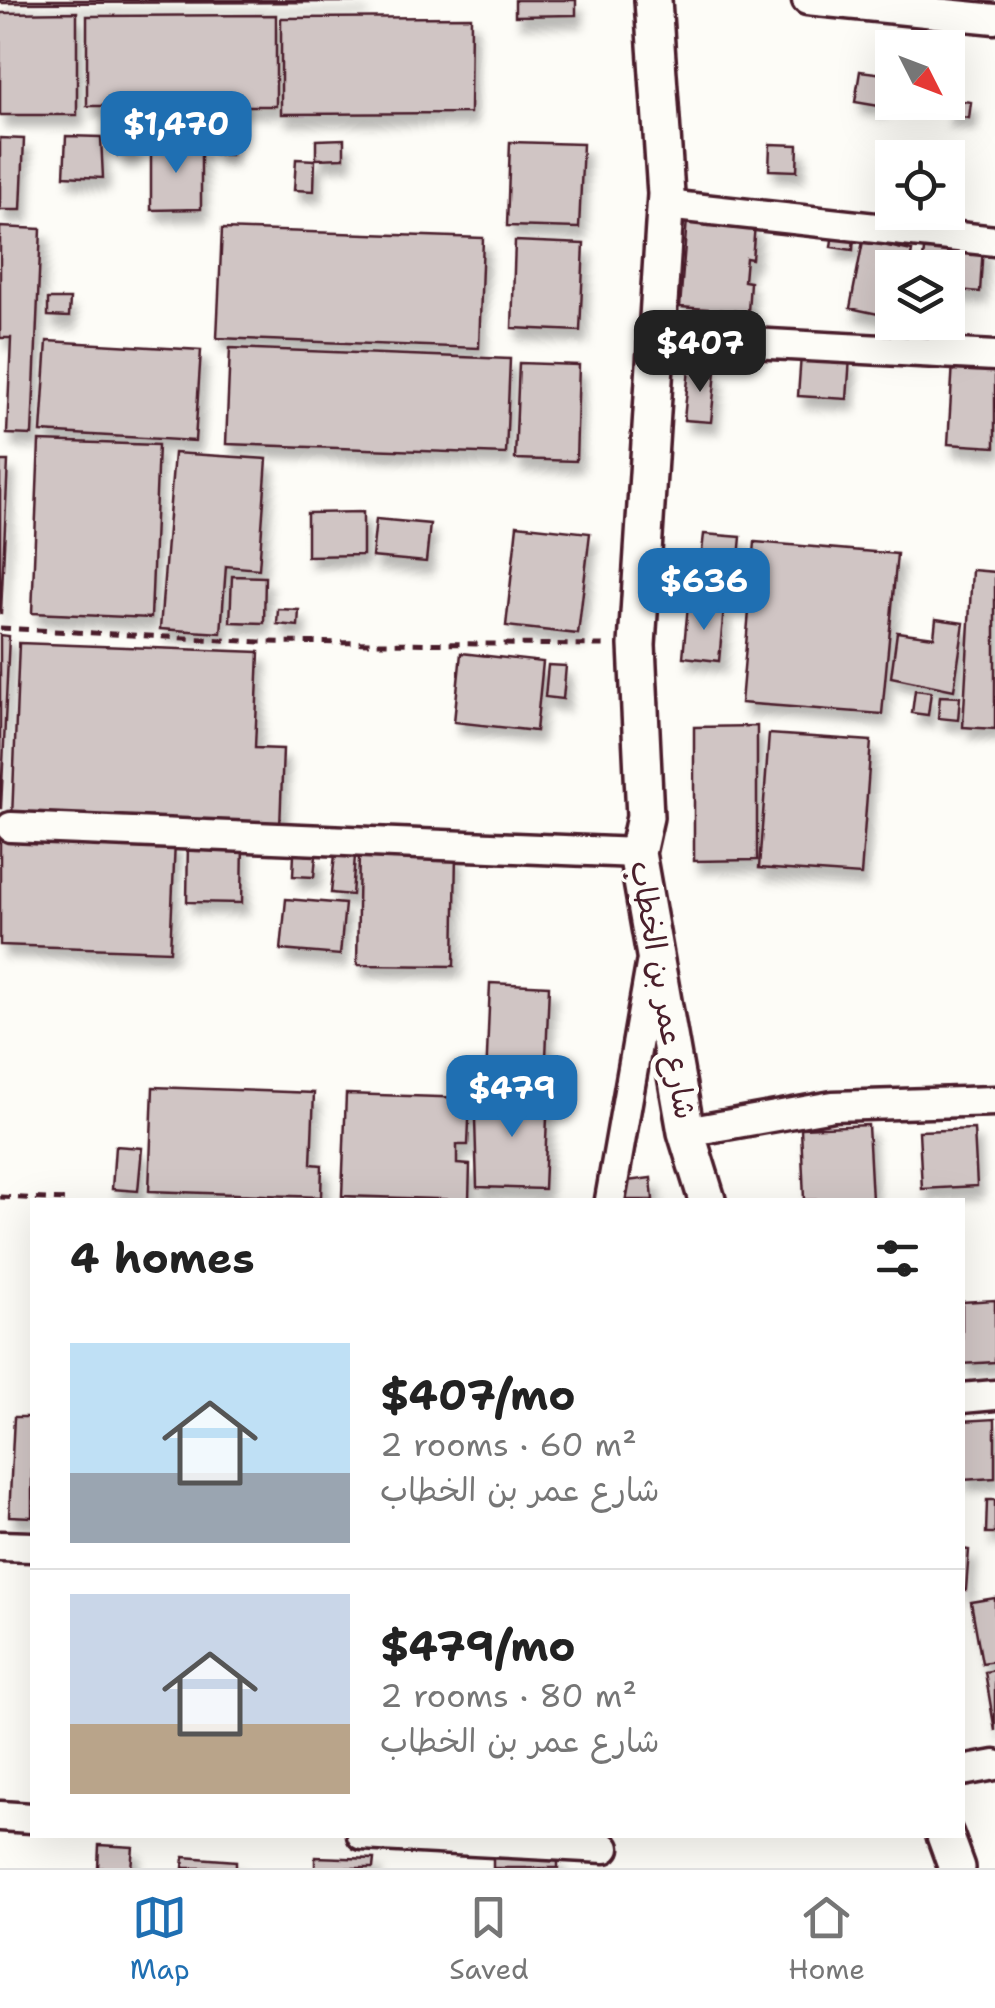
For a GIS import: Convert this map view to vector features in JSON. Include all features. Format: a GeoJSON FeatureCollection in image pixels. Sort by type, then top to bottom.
{"type":"FeatureCollection","features":[{"type":"Feature","properties":{"kind":"main road","name":"شارع عمر بن الخطاب"},"geometry":{"type":"LineString","coordinates":[[653,0],[666,206],[637,645],[644,817],[637,853],[656,941],[686,1132],[706,1198]]}},
{"type":"Feature","properties":{"kind":"main road"},"geometry":{"type":"LineString","coordinates":[[946,1838],[958,1868]]}},
{"type":"Feature","properties":{"kind":"street"},"geometry":{"type":"LineString","coordinates":[[807,0],[995,20]]}},
{"type":"Feature","properties":{"kind":"street"},"geometry":{"type":"LineString","coordinates":[[666,206],[995,242]]}},
{"type":"Feature","properties":{"kind":"street"},"geometry":{"type":"LineString","coordinates":[[660,338],[995,356]]}},
{"type":"Feature","properties":{"kind":"street"},"geometry":{"type":"LineString","coordinates":[[11,827],[637,853]]}},
{"type":"Feature","properties":{"kind":"street"},"geometry":{"type":"LineString","coordinates":[[610,1198],[656,941]]}},
{"type":"Feature","properties":{"kind":"street"},"geometry":{"type":"LineString","coordinates":[[686,1132],[833,1106],[995,1101]]}},
{"type":"Feature","properties":{"kind":"street"},"geometry":{"type":"LineString","coordinates":[[965,1398],[995,1395]]}},
{"type":"Feature","properties":{"kind":"street"},"geometry":{"type":"LineString","coordinates":[[0,1546],[30,1548]]}},
{"type":"Feature","properties":{"kind":"street"},"geometry":{"type":"LineString","coordinates":[[965,1771],[995,1765]]}},
{"type":"Feature","properties":{"kind":"street"},"geometry":{"type":"LineString","coordinates":[[0,1816],[30,1818]]}},
{"type":"Feature","properties":{"kind":"street"},"geometry":{"type":"LineString","coordinates":[[411,1838],[605,1850]]}},
{"type":"Feature","properties":{"kind":"path"},"geometry":{"type":"LineString","coordinates":[[0,628],[260,642],[637,645]]}},
{"type":"Feature","properties":{"kind":"path"},"geometry":{"type":"LineString","coordinates":[[0,1197],[30,1198]]}},
{"type":"Feature","properties":{"kind":"building"},"geometry":{"type":"Polygon","coordinates":[[[360,0],[360,2],[0,3],[360,0]]]}},
{"type":"Feature","properties":{"kind":"building"},"geometry":{"type":"Polygon","coordinates":[[[515,0],[576,0],[576,15],[515,16],[515,0]]]}},
{"type":"Feature","properties":{"kind":"building"},"geometry":{"type":"Polygon","coordinates":[[[77,12],[77,115],[0,115],[0,13],[77,12]]]}},
{"type":"Feature","properties":{"kind":"building"},"geometry":{"type":"Polygon","coordinates":[[[276,15],[276,106],[87,106],[87,16],[276,15]]]}},
{"type":"Feature","properties":{"kind":"building"},"geometry":{"type":"Polygon","coordinates":[[[471,17],[470,113],[281,114],[281,18],[471,17]]]}},
{"type":"Feature","properties":{"kind":"building"},"geometry":{"type":"Polygon","coordinates":[[[860,71],[875,73],[875,105],[855,102],[860,71]]]}},
{"type":"Feature","properties":{"kind":"building"},"geometry":{"type":"Polygon","coordinates":[[[965,101],[971,102],[969,118],[965,118],[965,101]]]}},
{"type":"Feature","properties":{"kind":"building"},"geometry":{"type":"Polygon","coordinates":[[[66,136],[101,137],[103,178],[64,176],[66,136]]]}},
{"type":"Feature","properties":{"kind":"building"},"geometry":{"type":"Polygon","coordinates":[[[0,138],[24,139],[21,210],[0,210],[0,138]]]}},
{"type":"Feature","properties":{"kind":"building"},"geometry":{"type":"Polygon","coordinates":[[[344,139],[344,158],[316,159],[316,140],[344,139]]]}},
{"type":"Feature","properties":{"kind":"building"},"geometry":{"type":"Polygon","coordinates":[[[118,140],[135,141],[134,156],[118,156],[118,140]]]}},
{"type":"Feature","properties":{"kind":"building"},"geometry":{"type":"Polygon","coordinates":[[[214,140],[231,140],[231,155],[214,154],[214,140]]]}},
{"type":"Feature","properties":{"kind":"building"},"geometry":{"type":"Polygon","coordinates":[[[151,142],[201,143],[201,209],[151,210],[151,142]]]}},
{"type":"Feature","properties":{"kind":"building"},"geometry":{"type":"Polygon","coordinates":[[[510,142],[583,144],[579,228],[507,226],[510,142]]]}},
{"type":"Feature","properties":{"kind":"building"},"geometry":{"type":"Polygon","coordinates":[[[770,144],[798,145],[797,171],[769,170],[770,144]]]}},
{"type":"Feature","properties":{"kind":"building"},"geometry":{"type":"Polygon","coordinates":[[[296,159],[315,160],[314,191],[294,190],[296,159]]]}},
{"type":"Feature","properties":{"kind":"building"},"geometry":{"type":"Polygon","coordinates":[[[687,219],[755,225],[752,259],[746,258],[744,281],[750,282],[748,312],[680,307],[687,219]]]}},
{"type":"Feature","properties":{"kind":"building"},"geometry":{"type":"Polygon","coordinates":[[[0,227],[41,229],[32,435],[7,434],[11,338],[0,338],[0,227]]]}},
{"type":"Feature","properties":{"kind":"building"},"geometry":{"type":"Polygon","coordinates":[[[222,229],[483,238],[479,348],[217,338],[222,229]]]}},
{"type":"Feature","properties":{"kind":"building"},"geometry":{"type":"Polygon","coordinates":[[[833,232],[854,235],[853,250],[831,247],[833,232]]]}},
{"type":"Feature","properties":{"kind":"building"},"geometry":{"type":"Polygon","coordinates":[[[515,241],[584,244],[580,331],[512,328],[515,241]]]}},
{"type":"Feature","properties":{"kind":"building"},"geometry":{"type":"Polygon","coordinates":[[[863,241],[907,250],[875,250],[875,313],[850,308],[863,241]]]}},
{"type":"Feature","properties":{"kind":"building"},"geometry":{"type":"Polygon","coordinates":[[[925,241],[983,246],[980,292],[965,291],[965,250],[924,250],[925,241]]]}},
{"type":"Feature","properties":{"kind":"building"},"geometry":{"type":"Polygon","coordinates":[[[48,299],[70,299],[69,317],[48,316],[48,299]]]}},
{"type":"Feature","properties":{"kind":"building"},"geometry":{"type":"Polygon","coordinates":[[[47,341],[201,350],[195,441],[41,432],[47,341]]]}},
{"type":"Feature","properties":{"kind":"building"},"geometry":{"type":"Polygon","coordinates":[[[230,348],[510,359],[506,454],[226,444],[230,348]]]}},
{"type":"Feature","properties":{"kind":"building"},"geometry":{"type":"Polygon","coordinates":[[[801,355],[850,358],[847,399],[798,396],[801,355]]]}},
{"type":"Feature","properties":{"kind":"building"},"geometry":{"type":"Polygon","coordinates":[[[953,362],[995,365],[995,447],[948,444],[953,362]]]}},
{"type":"Feature","properties":{"kind":"building"},"geometry":{"type":"Polygon","coordinates":[[[519,363],[579,365],[576,461],[515,459],[519,363]]]}},
{"type":"Feature","properties":{"kind":"building"},"geometry":{"type":"Polygon","coordinates":[[[689,368],[716,371],[711,422],[684,420],[689,368]]]}},
{"type":"Feature","properties":{"kind":"building"},"geometry":{"type":"Polygon","coordinates":[[[39,441],[158,445],[151,618],[32,613],[39,441]]]}},
{"type":"Feature","properties":{"kind":"building"},"geometry":{"type":"Polygon","coordinates":[[[174,453],[267,459],[259,569],[226,566],[221,633],[160,629],[174,453]]]}},
{"type":"Feature","properties":{"kind":"building"},"geometry":{"type":"Polygon","coordinates":[[[0,461],[8,461],[1,613],[0,613],[0,461]]]}},
{"type":"Feature","properties":{"kind":"building"},"geometry":{"type":"Polygon","coordinates":[[[363,512],[363,555],[307,556],[307,513],[363,512]]]}},
{"type":"Feature","properties":{"kind":"building"},"geometry":{"type":"Polygon","coordinates":[[[376,519],[430,524],[426,562],[372,557],[376,519]]]}},
{"type":"Feature","properties":{"kind":"building"},"geometry":{"type":"Polygon","coordinates":[[[517,525],[590,533],[578,634],[506,626],[517,525]]]}},
{"type":"Feature","properties":{"kind":"building"},"geometry":{"type":"Polygon","coordinates":[[[704,534],[741,537],[736,589],[698,586],[704,534]]]}},
{"type":"Feature","properties":{"kind":"building"},"geometry":{"type":"Polygon","coordinates":[[[755,542],[897,554],[882,714],[741,703],[755,542]]]}},
{"type":"Feature","properties":{"kind":"building"},"geometry":{"type":"Polygon","coordinates":[[[972,570],[995,572],[995,729],[963,727],[972,570]]]}},
{"type":"Feature","properties":{"kind":"building"},"geometry":{"type":"Polygon","coordinates":[[[232,576],[265,577],[264,623],[230,622],[232,576]]]}},
{"type":"Feature","properties":{"kind":"building"},"geometry":{"type":"Polygon","coordinates":[[[688,605],[724,608],[719,661],[683,657],[688,605]]]}},
{"type":"Feature","properties":{"kind":"building"},"geometry":{"type":"Polygon","coordinates":[[[278,609],[299,610],[298,626],[277,624],[278,609]]]}},
{"type":"Feature","properties":{"kind":"building"},"geometry":{"type":"Polygon","coordinates":[[[936,619],[964,623],[954,690],[891,677],[897,632],[934,637],[936,619]]]}},
{"type":"Feature","properties":{"kind":"building"},"geometry":{"type":"Polygon","coordinates":[[[0,635],[9,636],[1,808],[0,808],[0,635]]]}},
{"type":"Feature","properties":{"kind":"building"},"geometry":{"type":"Polygon","coordinates":[[[19,643],[259,652],[255,748],[283,749],[280,828],[12,818],[19,643]]]}},
{"type":"Feature","properties":{"kind":"building"},"geometry":{"type":"Polygon","coordinates":[[[461,653],[543,662],[536,731],[454,722],[461,653]]]}},
{"type":"Feature","properties":{"kind":"building"},"geometry":{"type":"Polygon","coordinates":[[[548,665],[566,666],[563,699],[545,697],[548,665]]]}},
{"type":"Feature","properties":{"kind":"building"},"geometry":{"type":"Polygon","coordinates":[[[915,690],[931,692],[928,715],[912,713],[915,690]]]}},
{"type":"Feature","properties":{"kind":"building"},"geometry":{"type":"Polygon","coordinates":[[[940,696],[960,697],[958,720],[938,718],[940,696]]]}},
{"type":"Feature","properties":{"kind":"building"},"geometry":{"type":"Polygon","coordinates":[[[757,726],[757,860],[694,861],[694,727],[757,726]]]}},
{"type":"Feature","properties":{"kind":"building"},"geometry":{"type":"Polygon","coordinates":[[[769,734],[871,741],[861,875],[759,868],[769,734]]]}},
{"type":"Feature","properties":{"kind":"building"},"geometry":{"type":"Polygon","coordinates":[[[0,836],[175,842],[170,951],[0,945],[0,836]]]}},
{"type":"Feature","properties":{"kind":"building"},"geometry":{"type":"Polygon","coordinates":[[[188,841],[243,841],[242,903],[187,902],[188,841]]]}},
{"type":"Feature","properties":{"kind":"building"},"geometry":{"type":"Polygon","coordinates":[[[359,850],[456,852],[454,966],[357,965],[359,850]]]}},
{"type":"Feature","properties":{"kind":"building"},"geometry":{"type":"Polygon","coordinates":[[[294,854],[316,856],[314,877],[293,876],[294,854]]]}},
{"type":"Feature","properties":{"kind":"building"},"geometry":{"type":"Polygon","coordinates":[[[335,854],[355,856],[352,895],[331,893],[335,854]]]}},
{"type":"Feature","properties":{"kind":"building"},"geometry":{"type":"Polygon","coordinates":[[[286,899],[345,904],[340,955],[281,950],[286,899]]]}},
{"type":"Feature","properties":{"kind":"building"},"geometry":{"type":"Polygon","coordinates":[[[490,983],[549,986],[545,1082],[486,1080],[490,983]]]}},
{"type":"Feature","properties":{"kind":"building"},"geometry":{"type":"Polygon","coordinates":[[[153,1087],[314,1093],[311,1164],[322,1165],[321,1197],[149,1191],[153,1087]]]}},
{"type":"Feature","properties":{"kind":"building"},"geometry":{"type":"Polygon","coordinates":[[[481,1091],[548,1093],[544,1189],[477,1187],[475,1119],[480,1118],[481,1091]]]}},
{"type":"Feature","properties":{"kind":"building"},"geometry":{"type":"Polygon","coordinates":[[[346,1094],[470,1098],[468,1145],[457,1145],[457,1164],[470,1165],[469,1198],[342,1196],[346,1094]]]}},
{"type":"Feature","properties":{"kind":"building"},"geometry":{"type":"Polygon","coordinates":[[[868,1125],[872,1198],[804,1198],[801,1128],[868,1125]]]}},
{"type":"Feature","properties":{"kind":"building"},"geometry":{"type":"Polygon","coordinates":[[[974,1129],[977,1186],[922,1189],[919,1131],[974,1129]]]}},
{"type":"Feature","properties":{"kind":"building"},"geometry":{"type":"Polygon","coordinates":[[[115,1146],[142,1148],[138,1191],[112,1189],[115,1146]]]}},
{"type":"Feature","properties":{"kind":"building"},"geometry":{"type":"Polygon","coordinates":[[[651,1178],[653,1198],[621,1198],[619,1182],[651,1178]]]}},
{"type":"Feature","properties":{"kind":"building"},"geometry":{"type":"Polygon","coordinates":[[[995,1300],[995,1362],[965,1364],[965,1302],[995,1300]]]}},
{"type":"Feature","properties":{"kind":"building"},"geometry":{"type":"Polygon","coordinates":[[[14,1417],[30,1417],[30,1517],[9,1516],[14,1417]]]}},
{"type":"Feature","properties":{"kind":"building"},"geometry":{"type":"Polygon","coordinates":[[[995,1419],[995,1478],[965,1480],[965,1421],[995,1419]]]}},
{"type":"Feature","properties":{"kind":"building"},"geometry":{"type":"Polygon","coordinates":[[[987,1500],[995,1500],[995,1533],[986,1533],[987,1500]]]}},
{"type":"Feature","properties":{"kind":"building"},"geometry":{"type":"Polygon","coordinates":[[[965,1549],[969,1550],[965,1590],[965,1549]]]}},
{"type":"Feature","properties":{"kind":"building"},"geometry":{"type":"Polygon","coordinates":[[[995,1598],[995,1661],[982,1663],[971,1602],[995,1598]]]}},
{"type":"Feature","properties":{"kind":"building"},"geometry":{"type":"Polygon","coordinates":[[[995,1670],[995,1731],[985,1672],[995,1670]]]}},
{"type":"Feature","properties":{"kind":"building"},"geometry":{"type":"Polygon","coordinates":[[[99,1845],[133,1847],[131,1868],[98,1868],[99,1845]]]}},
{"type":"Feature","properties":{"kind":"building"},"geometry":{"type":"Polygon","coordinates":[[[184,1857],[236,1861],[236,1868],[183,1868],[184,1857]]]}},
{"type":"Feature","properties":{"kind":"building"},"geometry":{"type":"Polygon","coordinates":[[[315,1857],[374,1859],[373,1868],[315,1868],[315,1857]]]}},
{"type":"Feature","properties":{"kind":"building"},"geometry":{"type":"Polygon","coordinates":[[[493,1858],[558,1859],[558,1868],[493,1868],[493,1858]]]}}]}
